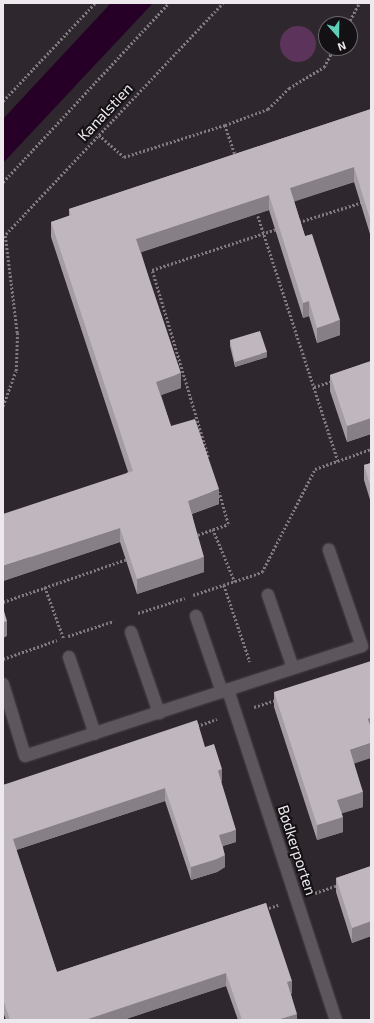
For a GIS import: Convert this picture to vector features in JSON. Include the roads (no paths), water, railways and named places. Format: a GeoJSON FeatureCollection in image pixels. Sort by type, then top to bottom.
{"type":"FeatureCollection","features":[{"type":"Feature","properties":{"kind":"street"},"geometry":{"type":"LineString","coordinates":[[3,684],[26,756],[362,646],[329,550]]}},
{"type":"Feature","properties":{"kind":"street"},"geometry":{"type":"LineString","coordinates":[[268,595],[293,668]]}},
{"type":"Feature","properties":{"kind":"street","name":"Bødkerporten"},"geometry":{"type":"LineString","coordinates":[[196,616],[225,691],[236,713],[336,1020]]}},
{"type":"Feature","properties":{"kind":"street"},"geometry":{"type":"LineString","coordinates":[[131,632],[159,713]]}},
{"type":"Feature","properties":{"kind":"street"},"geometry":{"type":"LineString","coordinates":[[69,657],[95,734]]}}]}
